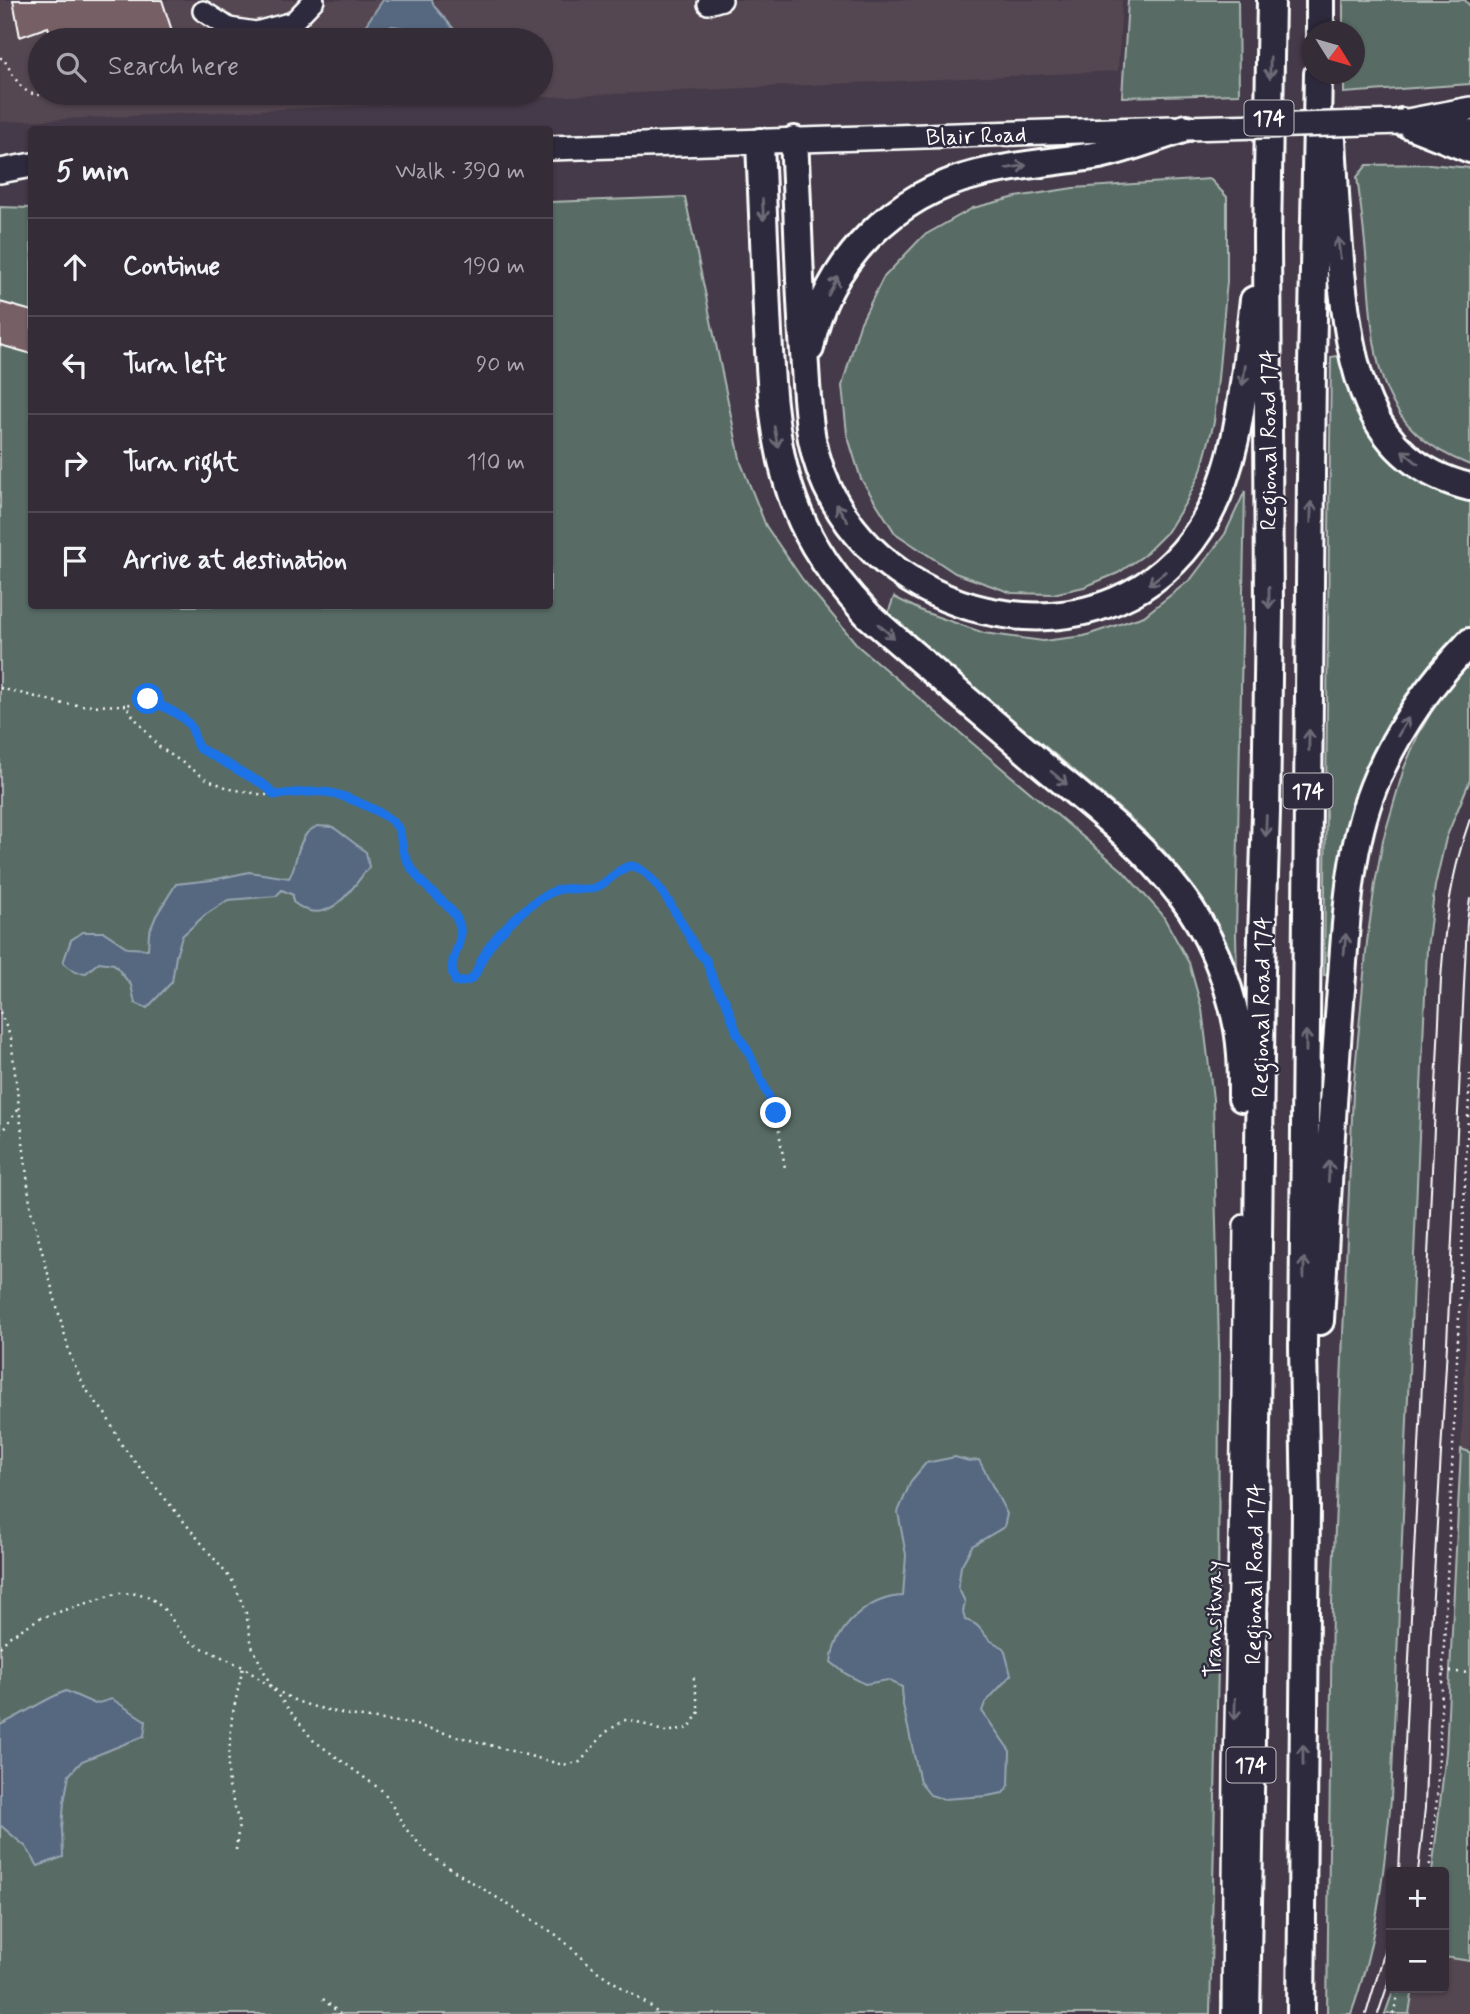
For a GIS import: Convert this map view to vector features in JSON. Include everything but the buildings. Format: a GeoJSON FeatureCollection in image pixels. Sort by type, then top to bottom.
{"type":"FeatureCollection","features":[{"type":"Feature","properties":{"kind":"highway","name":"Regional Road 174"},"geometry":{"type":"LineString","coordinates":[[1246,2014],[1269,611],[1267,236],[1272,0]]}},
{"type":"Feature","properties":{"kind":"highway"},"geometry":{"type":"LineString","coordinates":[[1320,0],[1320,21]]}},
{"type":"Feature","properties":{"kind":"highway","name":"Regional Road 174"},"geometry":{"type":"LineString","coordinates":[[1301,2014],[1306,1508],[1303,1347],[1318,84]]}},
{"type":"Feature","properties":{"kind":"highway"},"geometry":{"type":"LineString","coordinates":[[1330,84],[1336,221],[1344,299],[1356,372],[1371,409],[1393,442],[1424,468],[1441,478],[1470,487]]}},
{"type":"Feature","properties":{"kind":"highway"},"geometry":{"type":"LineString","coordinates":[[1402,121],[1470,149]]}},
{"type":"Feature","properties":{"kind":"highway"},"geometry":{"type":"LineString","coordinates":[[806,374],[811,342],[821,310],[845,265],[882,223],[921,195],[977,174],[1101,155],[1186,128]]}},
{"type":"Feature","properties":{"kind":"highway"},"geometry":{"type":"LineString","coordinates":[[794,141],[806,401],[817,462],[845,518],[887,564],[938,596],[993,612],[1045,616],[1101,607],[1128,596],[1163,573],[1190,544],[1219,492],[1231,455],[1258,253],[1267,236]]}},
{"type":"Feature","properties":{"kind":"highway"},"geometry":{"type":"LineString","coordinates":[[760,142],[773,413],[784,477],[807,534],[854,601],[868,615],[1119,831],[1163,874],[1192,910],[1223,974],[1238,1025],[1242,1080],[1244,1225],[1255,1516]]}},
{"type":"Feature","properties":{"kind":"highway"},"geometry":{"type":"LineString","coordinates":[[1306,1508],[1342,980],[1349,897],[1357,845],[1373,790],[1404,725],[1443,671],[1470,642]]}},
{"type":"Feature","properties":{"kind":"main road","name":"Blair Road"},"geometry":{"type":"LineString","coordinates":[[553,148],[1402,121],[1470,109]]}},
{"type":"Feature","properties":{"kind":"main road","name":"Blair Road"},"geometry":{"type":"LineString","coordinates":[[1402,121],[1470,131]]}},
{"type":"Feature","properties":{"kind":"main road"},"geometry":{"type":"LineString","coordinates":[[0,158],[28,162]]}},
{"type":"Feature","properties":{"kind":"main road"},"geometry":{"type":"LineString","coordinates":[[0,171],[28,164]]}},
{"type":"Feature","properties":{"kind":"lane"},"geometry":{"type":"LineString","coordinates":[[271,28],[293,22],[314,0]]}},
{"type":"Feature","properties":{"kind":"lane"},"geometry":{"type":"LineString","coordinates":[[203,11],[229,28]]}},
{"type":"Feature","properties":{"kind":"lane","name":"Transitway"},"geometry":{"type":"LineString","coordinates":[[1232,2014],[1244,1225]]}},
{"type":"Feature","properties":{"kind":"lane"},"geometry":{"type":"LineString","coordinates":[[1302,1823],[1307,2014]]}},
{"type":"Feature","properties":{"kind":"path"},"geometry":{"type":"LineString","coordinates":[[0,58],[3,58],[22,89],[28,91]]}},
{"type":"Feature","properties":{"kind":"path"},"geometry":{"type":"LineString","coordinates":[[0,688],[64,704],[127,705],[148,699],[183,719],[191,728],[199,748],[266,786],[274,795]]}},
{"type":"Feature","properties":{"kind":"path"},"geometry":{"type":"LineString","coordinates":[[127,705],[159,746],[208,780],[231,789],[274,795],[324,791],[367,806],[391,820],[398,829],[404,855],[416,876],[452,912],[458,922],[460,933],[456,954],[451,962],[456,982],[467,982],[475,976],[483,957],[501,931],[552,891],[595,888],[605,885],[631,866],[641,869],[650,876],[663,894],[698,952],[706,960],[714,983],[726,1002],[737,1033],[776,1113],[785,1168]]}},
{"type":"Feature","properties":{"kind":"path"},"geometry":{"type":"LineString","coordinates":[[0,1012],[11,1038],[31,1211],[71,1358],[85,1388],[106,1415],[123,1447],[234,1583],[246,1613],[252,1646],[272,1688],[313,1740],[384,1792],[406,1829],[429,1854],[558,1936],[597,1971],[659,2014]]}},
{"type":"Feature","properties":{"kind":"path"},"geometry":{"type":"LineString","coordinates":[[1430,1867],[1437,1798],[1470,1074]]}},
{"type":"Feature","properties":{"kind":"path"},"geometry":{"type":"LineString","coordinates":[[0,1134],[19,1108]]}},
{"type":"Feature","properties":{"kind":"path"},"geometry":{"type":"LineString","coordinates":[[0,1647],[9,1637],[40,1618],[119,1593],[140,1594],[150,1597],[166,1611],[182,1634],[194,1644],[243,1667],[296,1701],[349,1715],[412,1724],[563,1765],[580,1762],[605,1734],[624,1720],[635,1721],[665,1732],[689,1728],[699,1712],[693,1673]]}},
{"type":"Feature","properties":{"kind":"path"},"geometry":{"type":"LineString","coordinates":[[236,1850],[239,1823],[229,1787],[228,1767],[232,1717],[243,1667]]}},
{"type":"Feature","properties":{"kind":"path"},"geometry":{"type":"LineString","coordinates":[[1443,1671],[1470,1673]]}},
{"type":"Feature","properties":{"kind":"path"},"geometry":{"type":"LineString","coordinates":[[1393,2014],[1398,1993]]}},
{"type":"Feature","properties":{"kind":"path"},"geometry":{"type":"LineString","coordinates":[[323,1999],[340,2014]]}},
{"type":"Feature","properties":{"kind":"shaded area"},"geometry":{"type":"Polygon","coordinates":[[[0,0],[1122,0],[1118,71],[553,97],[553,28],[28,28],[28,105],[373,105],[0,122],[0,0]]]}},
{"type":"Feature","properties":{"kind":"shaded area"},"geometry":{"type":"Polygon","coordinates":[[[1470,1256],[1470,1452],[1461,1449],[1470,1256]]]}},
{"type":"Feature","properties":{"kind":"shaded area"},"geometry":{"type":"Polygon","coordinates":[[[1449,1958],[1470,1961],[1470,2014],[1409,2014],[1412,1993],[1449,1993],[1449,1958]]]}},
{"type":"Feature","properties":{"kind":"green space"},"geometry":{"type":"Polygon","coordinates":[[[1128,0],[1238,0],[1239,94],[1122,97],[1128,0]]]}},
{"type":"Feature","properties":{"kind":"green space"},"geometry":{"type":"Polygon","coordinates":[[[1343,0],[1465,0],[1470,6],[1470,84],[1344,93],[1344,84],[1365,84],[1365,21],[1343,21],[1343,0]]]}},
{"type":"Feature","properties":{"kind":"green space"},"geometry":{"type":"Polygon","coordinates":[[[1429,164],[1470,168],[1470,465],[1438,450],[1414,431],[1397,410],[1385,386],[1377,359],[1373,330],[1357,177],[1367,165],[1429,164]]]}},
{"type":"Feature","properties":{"kind":"green space"},"geometry":{"type":"Polygon","coordinates":[[[1210,179],[1227,197],[1227,281],[1214,422],[1201,471],[1168,531],[1143,556],[1118,573],[1084,587],[1053,594],[1012,593],[955,573],[895,533],[861,479],[847,434],[842,386],[860,324],[883,278],[923,236],[973,208],[1016,197],[1073,188],[1210,179]]]}},
{"type":"Feature","properties":{"kind":"green space"},"geometry":{"type":"Polygon","coordinates":[[[685,197],[741,463],[766,526],[803,580],[859,647],[1122,870],[1162,914],[1189,963],[1202,1009],[1213,1099],[1219,1346],[1218,1666],[1210,2014],[0,2014],[0,207],[28,208],[28,609],[553,609],[553,202],[685,197]]]}},
{"type":"Feature","properties":{"kind":"green space"},"geometry":{"type":"Polygon","coordinates":[[[1344,355],[1352,390],[1470,497],[1470,628],[1419,684],[1379,740],[1361,784],[1335,976],[1324,975],[1331,357],[1344,355]]]}},
{"type":"Feature","properties":{"kind":"green space"},"geometry":{"type":"Polygon","coordinates":[[[1245,491],[1237,973],[1199,898],[1184,875],[1158,845],[1111,801],[887,616],[894,597],[924,612],[984,633],[1043,641],[1084,636],[1144,616],[1191,579],[1225,534],[1245,491]]]}},
{"type":"Feature","properties":{"kind":"green space"},"geometry":{"type":"Polygon","coordinates":[[[1470,663],[1470,780],[1446,838],[1435,886],[1427,948],[1391,1799],[1378,1908],[1360,1988],[1351,2014],[1327,2014],[1332,1601],[1353,1092],[1367,942],[1383,840],[1404,768],[1418,735],[1438,700],[1470,663]]]}},
{"type":"Feature","properties":{"kind":"green space"},"geometry":{"type":"Polygon","coordinates":[[[1461,1449],[1470,1452],[1470,1961],[1449,1958],[1449,1867],[1433,1867],[1446,1752],[1461,1449]]]}},
{"type":"Feature","properties":{"kind":"green space"},"geometry":{"type":"Polygon","coordinates":[[[1392,1993],[1412,1993],[1409,2014],[1385,2014],[1392,1993]]]}},
{"type":"Feature","properties":{"kind":"water"},"geometry":{"type":"Polygon","coordinates":[[[383,0],[432,0],[453,28],[392,26],[363,28],[383,0]]]}},
{"type":"Feature","properties":{"kind":"water"},"geometry":{"type":"Polygon","coordinates":[[[317,826],[333,827],[366,852],[369,867],[345,896],[327,910],[316,912],[305,910],[293,902],[293,895],[282,890],[276,896],[228,900],[205,915],[182,936],[172,982],[147,1008],[135,1003],[131,985],[114,964],[99,962],[86,973],[75,972],[63,963],[71,940],[83,932],[104,932],[128,948],[148,949],[149,933],[156,916],[176,884],[249,872],[289,878],[303,838],[317,826]]]}},
{"type":"Feature","properties":{"kind":"water"},"geometry":{"type":"Polygon","coordinates":[[[955,1457],[969,1461],[979,1460],[1007,1514],[1004,1527],[972,1546],[961,1566],[958,1587],[965,1602],[965,1620],[977,1626],[990,1640],[1004,1648],[1011,1675],[985,1703],[982,1711],[1010,1751],[1009,1785],[1003,1793],[943,1799],[930,1795],[920,1782],[903,1705],[902,1687],[888,1680],[865,1684],[831,1662],[839,1637],[856,1616],[878,1602],[903,1596],[906,1555],[898,1512],[911,1481],[926,1463],[955,1457]]]}},
{"type":"Feature","properties":{"kind":"water"},"geometry":{"type":"Polygon","coordinates":[[[66,1691],[95,1704],[112,1699],[146,1721],[144,1736],[82,1761],[69,1775],[62,1829],[63,1857],[38,1866],[26,1847],[0,1825],[0,1725],[66,1691]]]}},
{"type":"Feature","properties":{"kind":"tram line"},"geometry":{"type":"LineString","coordinates":[[1399,1867],[1441,979],[1450,898],[1470,819]]}},
{"type":"Feature","properties":{"kind":"tram line"},"geometry":{"type":"LineString","coordinates":[[1419,1867],[1425,1808],[1430,1647],[1470,899]]}},
{"type":"Feature","properties":{"kind":"tram line"},"geometry":{"type":"LineString","coordinates":[[1366,2014],[1389,1930]]}},
{"type":"Feature","properties":{"kind":"tram line"},"geometry":{"type":"LineString","coordinates":[[1378,2014],[1386,1990]]}},
{"type":"Feature","properties":{"kind":"route"},"geometry":{"type":"LineString","coordinates":[[148,699],[183,719],[191,728],[199,748],[266,786],[274,795],[324,791],[367,806],[391,820],[398,829],[404,855],[416,876],[452,912],[458,922],[460,933],[456,954],[451,962],[451,974],[456,982],[467,982],[475,976],[483,957],[501,931],[552,891],[595,888],[605,885],[631,866],[641,869],[650,876],[663,894],[698,952],[706,960],[714,983],[726,1002],[737,1033],[776,1113]]}}]}
